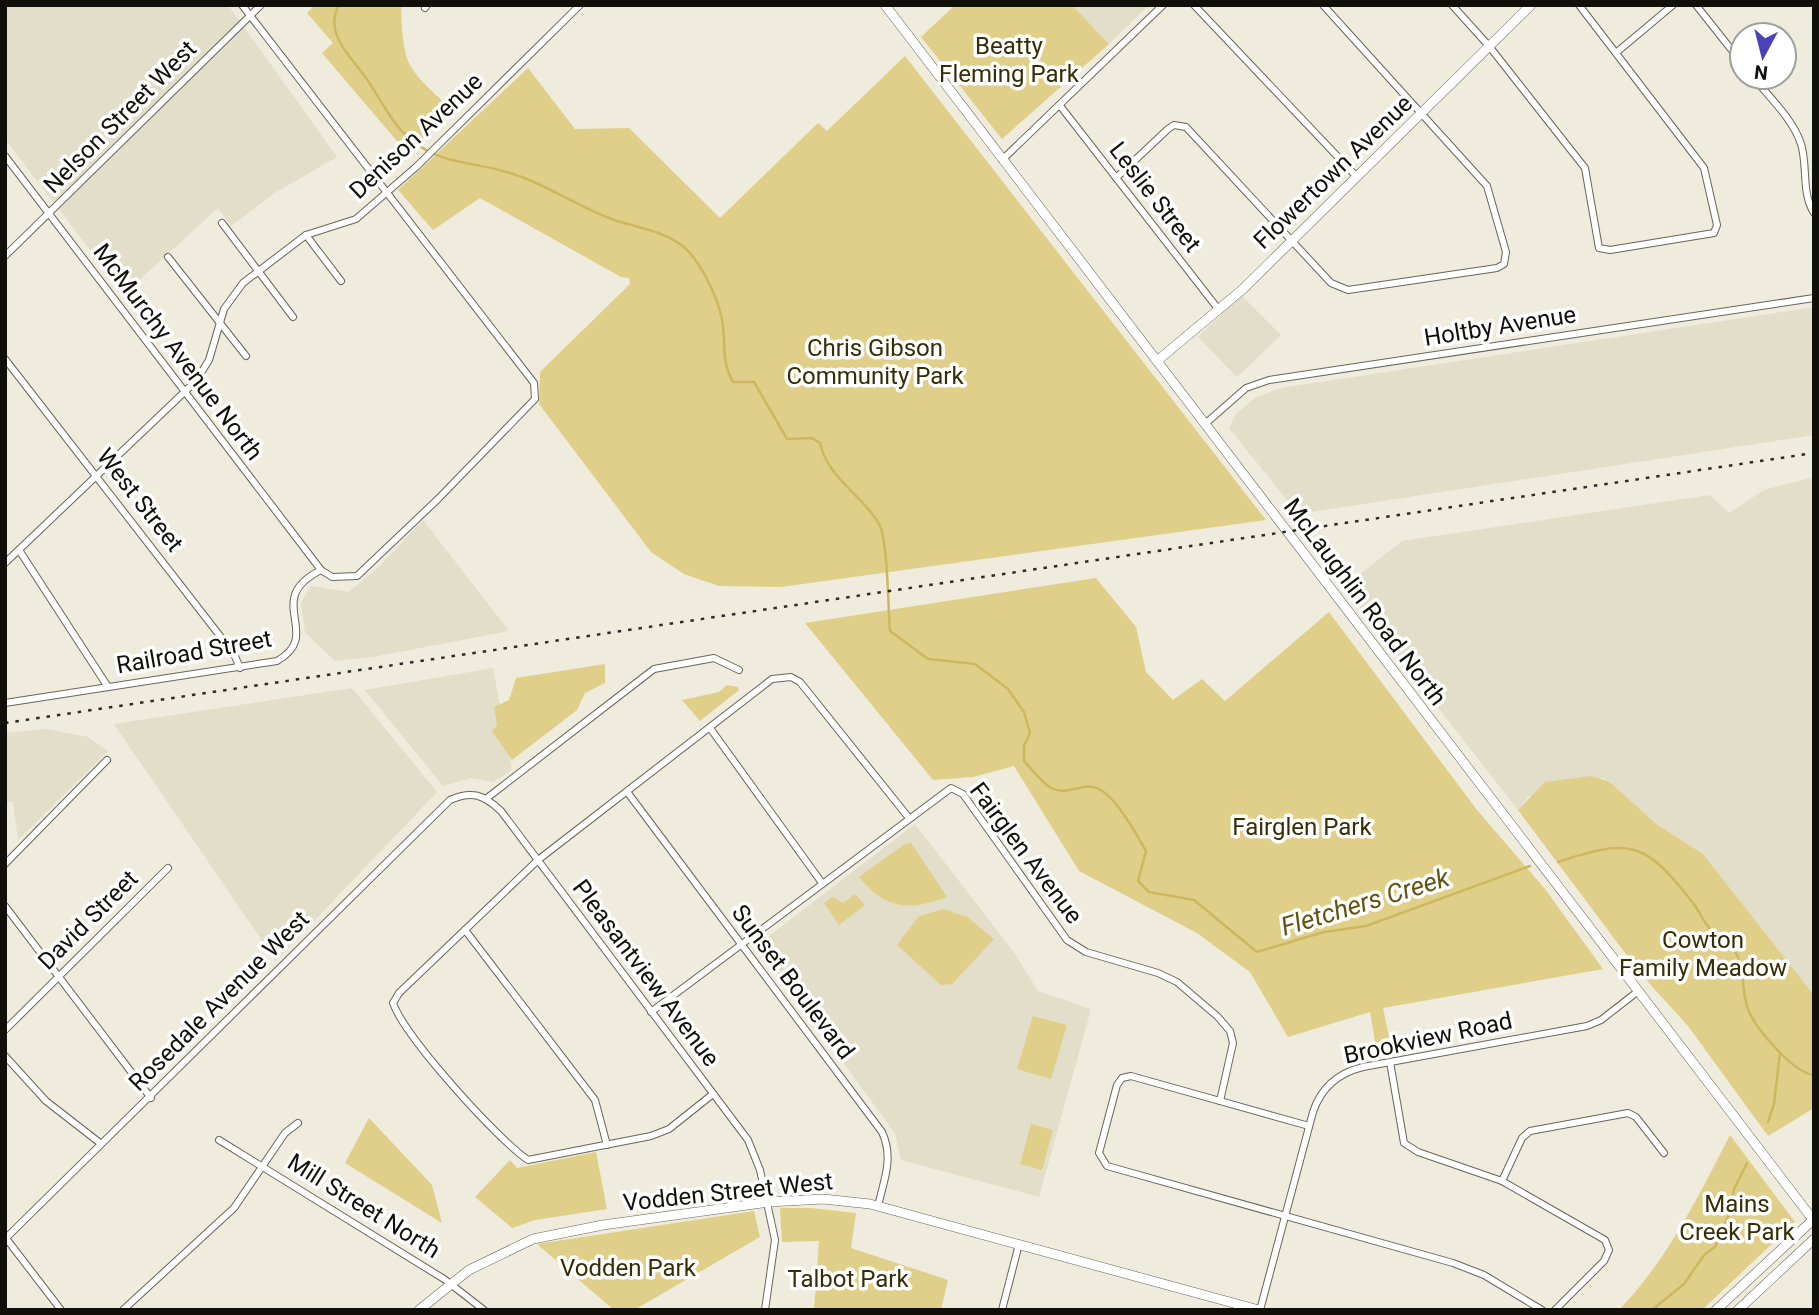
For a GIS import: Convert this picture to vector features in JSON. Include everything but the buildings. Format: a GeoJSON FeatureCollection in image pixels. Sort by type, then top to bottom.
{"type":"FeatureCollection","features":[{"type":"Feature","properties":{"kind":"main road","name":"McLaughlin Road North"},"geometry":{"type":"LineString","coordinates":[[885,5],[1813,1220]]}},
{"type":"Feature","properties":{"kind":"main road","name":"Flowertown Avenue"},"geometry":{"type":"LineString","coordinates":[[1157,361],[1219,310],[1531,5]]}},
{"type":"Feature","properties":{"kind":"main road","name":"Vodden Street West"},"geometry":{"type":"LineString","coordinates":[[419,1310],[469,1270],[533,1239],[603,1225],[769,1202],[823,1199],[878,1206],[1259,1310]]}},
{"type":"Feature","properties":{"kind":"main road"},"geometry":{"type":"LineString","coordinates":[[1716,1310],[1813,1220]]}},
{"type":"Feature","properties":{"kind":"main road"},"geometry":{"type":"LineString","coordinates":[[1738,1310],[1814,1239]]}},
{"type":"Feature","properties":{"kind":"street"},"geometry":{"type":"LineString","coordinates":[[242,5],[534,383],[537,392],[535,399],[439,499],[366,569],[357,576],[346,578],[332,577],[321,570]]}},
{"type":"Feature","properties":{"kind":"street","name":"Nelson Street West"},"geometry":{"type":"LineString","coordinates":[[5,256],[261,5]]}},
{"type":"Feature","properties":{"kind":"street","name":"Denison Avenue"},"geometry":{"type":"LineString","coordinates":[[5,563],[205,370],[219,321],[233,294],[257,271],[306,235],[356,219],[424,159],[580,5]]}},
{"type":"Feature","properties":{"kind":"street"},"geometry":{"type":"LineString","coordinates":[[1002,160],[1163,5]]}},
{"type":"Feature","properties":{"kind":"street"},"geometry":{"type":"LineString","coordinates":[[1194,5],[1356,176]]}},
{"type":"Feature","properties":{"kind":"street"},"geometry":{"type":"LineString","coordinates":[[1116,178],[1168,129],[1174,125],[1186,127],[1331,283],[1348,290],[1497,268],[1504,264],[1506,252],[1487,186],[1322,5]]}},
{"type":"Feature","properties":{"kind":"street"},"geometry":{"type":"LineString","coordinates":[[1452,5],[1489,46],[1585,167],[1599,248],[1609,250],[1714,233],[1717,225],[1704,168],[1579,5]]}},
{"type":"Feature","properties":{"kind":"street"},"geometry":{"type":"LineString","coordinates":[[1617,52],[1673,5]]}},
{"type":"Feature","properties":{"kind":"street"},"geometry":{"type":"LineString","coordinates":[[1696,5],[1728,45]]}},
{"type":"Feature","properties":{"kind":"street"},"geometry":{"type":"LineString","coordinates":[[1764,91],[1790,124],[1801,144],[1807,202],[1814,213]]}},
{"type":"Feature","properties":{"kind":"street","name":"Leslie Street"},"geometry":{"type":"LineString","coordinates":[[1060,107],[1219,310]]}},
{"type":"Feature","properties":{"kind":"street","name":"McMurchy Avenue North"},"geometry":{"type":"LineString","coordinates":[[5,156],[321,570]]}},
{"type":"Feature","properties":{"kind":"street"},"geometry":{"type":"LineString","coordinates":[[222,223],[293,317]]}},
{"type":"Feature","properties":{"kind":"street"},"geometry":{"type":"LineString","coordinates":[[306,235],[341,281]]}},
{"type":"Feature","properties":{"kind":"street"},"geometry":{"type":"LineString","coordinates":[[168,257],[246,356]]}},
{"type":"Feature","properties":{"kind":"street","name":"Holtby Avenue"},"geometry":{"type":"LineString","coordinates":[[1206,424],[1246,388],[1269,380],[1814,298]]}},
{"type":"Feature","properties":{"kind":"street","name":"West Street"},"geometry":{"type":"LineString","coordinates":[[5,359],[234,654],[240,668]]}},
{"type":"Feature","properties":{"kind":"street"},"geometry":{"type":"LineString","coordinates":[[19,550],[108,687]]}},
{"type":"Feature","properties":{"kind":"street","name":"Railroad Street"},"geometry":{"type":"LineString","coordinates":[[5,704],[275,662],[292,649],[298,634],[292,609],[294,594],[300,583],[321,570]]}},
{"type":"Feature","properties":{"kind":"street"},"geometry":{"type":"LineString","coordinates":[[487,798],[654,669],[714,659],[739,670]]}},
{"type":"Feature","properties":{"kind":"street"},"geometry":{"type":"LineString","coordinates":[[651,1012],[909,818],[800,682],[791,677],[772,679],[538,860],[399,993],[393,1003],[398,1016],[449,1081],[528,1160],[607,1145],[669,1129],[713,1094]]}},
{"type":"Feature","properties":{"kind":"street"},"geometry":{"type":"LineString","coordinates":[[710,728],[822,883]]}},
{"type":"Feature","properties":{"kind":"street"},"geometry":{"type":"LineString","coordinates":[[5,864],[107,760]]}},
{"type":"Feature","properties":{"kind":"street","name":"Fairglen Avenue"},"geometry":{"type":"LineString","coordinates":[[909,818],[939,794],[951,788],[959,789],[1067,940],[1086,952],[1157,973],[1177,982],[1217,1016],[1230,1031],[1233,1043],[1220,1101]]}},
{"type":"Feature","properties":{"kind":"street","name":"Sunset Boulevard"},"geometry":{"type":"LineString","coordinates":[[628,793],[882,1132],[889,1147],[889,1160],[878,1206]]}},
{"type":"Feature","properties":{"kind":"street","name":"Rosedale Avenue West"},"geometry":{"type":"LineString","coordinates":[[5,1238],[100,1143],[151,1098],[450,800],[462,794],[487,798]]}},
{"type":"Feature","properties":{"kind":"street","name":"Pleasantview Avenue"},"geometry":{"type":"LineString","coordinates":[[487,798],[501,811],[748,1140],[769,1202],[775,1245],[765,1310]]}},
{"type":"Feature","properties":{"kind":"street","name":"David Street"},"geometry":{"type":"LineString","coordinates":[[5,1030],[168,868]]}},
{"type":"Feature","properties":{"kind":"street"},"geometry":{"type":"LineString","coordinates":[[5,906],[151,1098]]}},
{"type":"Feature","properties":{"kind":"street"},"geometry":{"type":"LineString","coordinates":[[464,930],[595,1100],[607,1145]]}},
{"type":"Feature","properties":{"kind":"street","name":"Brookview Road"},"geometry":{"type":"LineString","coordinates":[[1259,1310],[1318,1098],[1335,1079],[1356,1068],[1587,1026],[1601,1020],[1637,992]]}},
{"type":"Feature","properties":{"kind":"street"},"geometry":{"type":"LineString","coordinates":[[5,1056],[46,1101],[100,1143]]}},
{"type":"Feature","properties":{"kind":"street"},"geometry":{"type":"LineString","coordinates":[[1390,1062],[1404,1143],[1418,1152],[1502,1181],[1605,1240],[1609,1250],[1604,1261],[1555,1310]]}},
{"type":"Feature","properties":{"kind":"street"},"geometry":{"type":"LineString","coordinates":[[1309,1126],[1130,1076],[1122,1078],[1099,1153],[1107,1166],[1453,1263],[1484,1275],[1542,1310]]}},
{"type":"Feature","properties":{"kind":"street"},"geometry":{"type":"LineString","coordinates":[[1502,1181],[1522,1138],[1530,1130],[1620,1113],[1636,1116],[1664,1153]]}},
{"type":"Feature","properties":{"kind":"street"},"geometry":{"type":"LineString","coordinates":[[123,1310],[233,1208],[285,1133],[298,1123]]}},
{"type":"Feature","properties":{"kind":"street","name":"Mill Street North"},"geometry":{"type":"LineString","coordinates":[[219,1140],[451,1283],[484,1310]]}},
{"type":"Feature","properties":{"kind":"street"},"geometry":{"type":"LineString","coordinates":[[5,1238],[61,1310]]}},
{"type":"Feature","properties":{"kind":"street"},"geometry":{"type":"LineString","coordinates":[[1002,1310],[1018,1244]]}},
{"type":"Feature","properties":{"kind":"shaded area"},"geometry":{"type":"Polygon","coordinates":[[[5,5],[228,5],[337,157],[275,193],[231,226],[218,208],[124,294],[5,139],[5,5]]]}},
{"type":"Feature","properties":{"kind":"shaded area"},"geometry":{"type":"Polygon","coordinates":[[[1072,5],[1149,5],[1109,44],[1072,5]]]}},
{"type":"Feature","properties":{"kind":"shaded area"},"geometry":{"type":"Polygon","coordinates":[[[1241,295],[1281,335],[1237,377],[1198,337],[1241,295]]]}},
{"type":"Feature","properties":{"kind":"shaded area"},"geometry":{"type":"Polygon","coordinates":[[[1814,307],[1814,435],[1298,514],[1229,428],[1236,414],[1255,398],[1281,388],[1814,307]]]}},
{"type":"Feature","properties":{"kind":"shaded area"},"geometry":{"type":"Polygon","coordinates":[[[1814,477],[1814,995],[1703,854],[1655,823],[1610,782],[1603,778],[1528,797],[1518,810],[1344,587],[1402,541],[1710,495],[1729,513],[1764,490],[1814,477]]]}},
{"type":"Feature","properties":{"kind":"shaded area"},"geometry":{"type":"Polygon","coordinates":[[[423,520],[509,631],[373,657],[335,661],[305,632],[301,603],[311,586],[349,592],[381,565],[423,520]]]}},
{"type":"Feature","properties":{"kind":"shaded area"},"geometry":{"type":"Polygon","coordinates":[[[493,668],[512,770],[493,782],[471,778],[443,786],[365,690],[493,668]]]}},
{"type":"Feature","properties":{"kind":"shaded area"},"geometry":{"type":"Polygon","coordinates":[[[352,688],[437,792],[276,961],[114,724],[352,688]]]}},
{"type":"Feature","properties":{"kind":"shaded area"},"geometry":{"type":"Polygon","coordinates":[[[46,729],[88,737],[108,751],[18,840],[13,802],[5,802],[5,733],[46,729]]]}},
{"type":"Feature","properties":{"kind":"shaded area"},"geometry":{"type":"Polygon","coordinates":[[[915,824],[1013,951],[1038,991],[1091,1009],[1039,1197],[901,1160],[895,1133],[757,945],[915,824]]]}},
{"type":"Feature","properties":{"kind":"green space"},"geometry":{"type":"Polygon","coordinates":[[[315,5],[401,5],[403,42],[410,65],[452,110],[408,154],[322,53],[333,43],[307,13],[315,5]]]}},
{"type":"Feature","properties":{"kind":"green space","name":"Beatty Fleming Park"},"geometry":{"type":"Polygon","coordinates":[[[955,5],[1072,5],[1109,44],[1002,139],[921,37],[955,5]]]}},
{"type":"Feature","properties":{"kind":"green space","name":"Chris Gibson Community Park"},"geometry":{"type":"Polygon","coordinates":[[[905,56],[1266,520],[781,587],[719,586],[684,574],[651,552],[539,404],[540,372],[630,284],[629,278],[621,277],[480,198],[433,230],[398,190],[528,68],[575,129],[629,128],[720,218],[818,123],[827,131],[905,56]]]}},
{"type":"Feature","properties":{"kind":"green space","name":"Fairglen Park"},"geometry":{"type":"Polygon","coordinates":[[[1096,578],[1136,627],[1146,672],[1173,700],[1202,679],[1225,701],[1329,612],[1477,810],[1545,889],[1603,969],[1383,1008],[1392,1051],[1377,1053],[1370,1012],[1288,1037],[1250,972],[1197,933],[1079,871],[1014,766],[973,777],[933,780],[805,623],[1096,578]]]}},
{"type":"Feature","properties":{"kind":"green space"},"geometry":{"type":"Polygon","coordinates":[[[605,664],[605,683],[585,693],[577,710],[512,760],[492,731],[497,725],[494,707],[509,700],[516,678],[605,664]]]}},
{"type":"Feature","properties":{"kind":"green space"},"geometry":{"type":"Polygon","coordinates":[[[727,685],[738,687],[739,690],[700,721],[682,700],[719,692],[727,685]]]}},
{"type":"Feature","properties":{"kind":"green space","name":"Cowton Family Meadow"},"geometry":{"type":"Polygon","coordinates":[[[1591,776],[1610,782],[1655,823],[1703,854],[1814,995],[1814,1108],[1768,1136],[1688,1026],[1640,973],[1518,810],[1545,782],[1591,776]]]}},
{"type":"Feature","properties":{"kind":"green space"},"geometry":{"type":"Polygon","coordinates":[[[911,843],[947,897],[910,906],[899,905],[879,896],[859,877],[905,844],[911,843]]]}},
{"type":"Feature","properties":{"kind":"green space"},"geometry":{"type":"Polygon","coordinates":[[[855,894],[865,905],[839,925],[824,903],[833,897],[843,903],[855,894]]]}},
{"type":"Feature","properties":{"kind":"green space"},"geometry":{"type":"Polygon","coordinates":[[[944,909],[967,917],[994,939],[952,984],[941,985],[897,945],[919,916],[944,909]]]}},
{"type":"Feature","properties":{"kind":"green space"},"geometry":{"type":"Polygon","coordinates":[[[1033,1016],[1067,1025],[1051,1079],[1017,1069],[1033,1016]]]}},
{"type":"Feature","properties":{"kind":"green space"},"geometry":{"type":"Polygon","coordinates":[[[369,1118],[432,1185],[442,1223],[345,1163],[369,1118]]]}},
{"type":"Feature","properties":{"kind":"green space"},"geometry":{"type":"Polygon","coordinates":[[[1031,1124],[1053,1130],[1042,1170],[1020,1164],[1031,1124]]]}},
{"type":"Feature","properties":{"kind":"green space","name":"Mains Creek Park"},"geometry":{"type":"Polygon","coordinates":[[[1730,1135],[1795,1222],[1702,1310],[1619,1310],[1667,1249],[1730,1135]]]}},
{"type":"Feature","properties":{"kind":"green space"},"geometry":{"type":"Polygon","coordinates":[[[596,1152],[607,1209],[535,1220],[512,1228],[475,1197],[510,1160],[517,1168],[596,1152]]]}},
{"type":"Feature","properties":{"kind":"green space","name":"Talbot Park"},"geometry":{"type":"Polygon","coordinates":[[[780,1208],[856,1213],[851,1248],[948,1280],[941,1310],[814,1310],[819,1241],[782,1242],[780,1208]]]}},
{"type":"Feature","properties":{"kind":"green space","name":"Vodden Park"},"geometry":{"type":"Polygon","coordinates":[[[754,1211],[760,1237],[634,1310],[614,1310],[537,1244],[754,1211]]]}},
{"type":"Feature","properties":{"kind":"waterway"},"geometry":{"type":"LineString","coordinates":[[339,5],[334,24],[340,42],[396,124],[420,146],[442,157],[517,175],[609,218],[670,238],[693,256],[719,307],[726,366],[733,382],[754,382],[787,439],[812,438],[820,443],[830,467],[879,524],[886,559],[890,631],[928,659],[975,664],[1008,689],[1024,712],[1030,733],[1024,746],[1024,761],[1051,788],[1063,791],[1093,787],[1113,800],[1146,851],[1138,881],[1149,892],[1194,900],[1257,952],[1324,932],[1366,926],[1530,866]]}},
{"type":"Feature","properties":{"kind":"waterway","name":"Fletchers Creek"},"geometry":{"type":"LineString","coordinates":[[1558,862],[1583,854],[1620,848],[1635,850],[1662,867],[1714,933],[1735,951],[1748,1009],[1758,1027],[1796,1067],[1814,1075]]}},
{"type":"Feature","properties":{"kind":"waterway"},"geometry":{"type":"LineString","coordinates":[[1768,1122],[1774,1104],[1780,1053]]}},
{"type":"Feature","properties":{"kind":"waterway"},"geometry":{"type":"LineString","coordinates":[[1652,1310],[1684,1284],[1704,1255],[1715,1247],[1730,1212],[1734,1189],[1747,1163]]}},
{"type":"Feature","properties":{"kind":"railway"},"geometry":{"type":"LineString","coordinates":[[5,723],[1814,453]]}}]}
